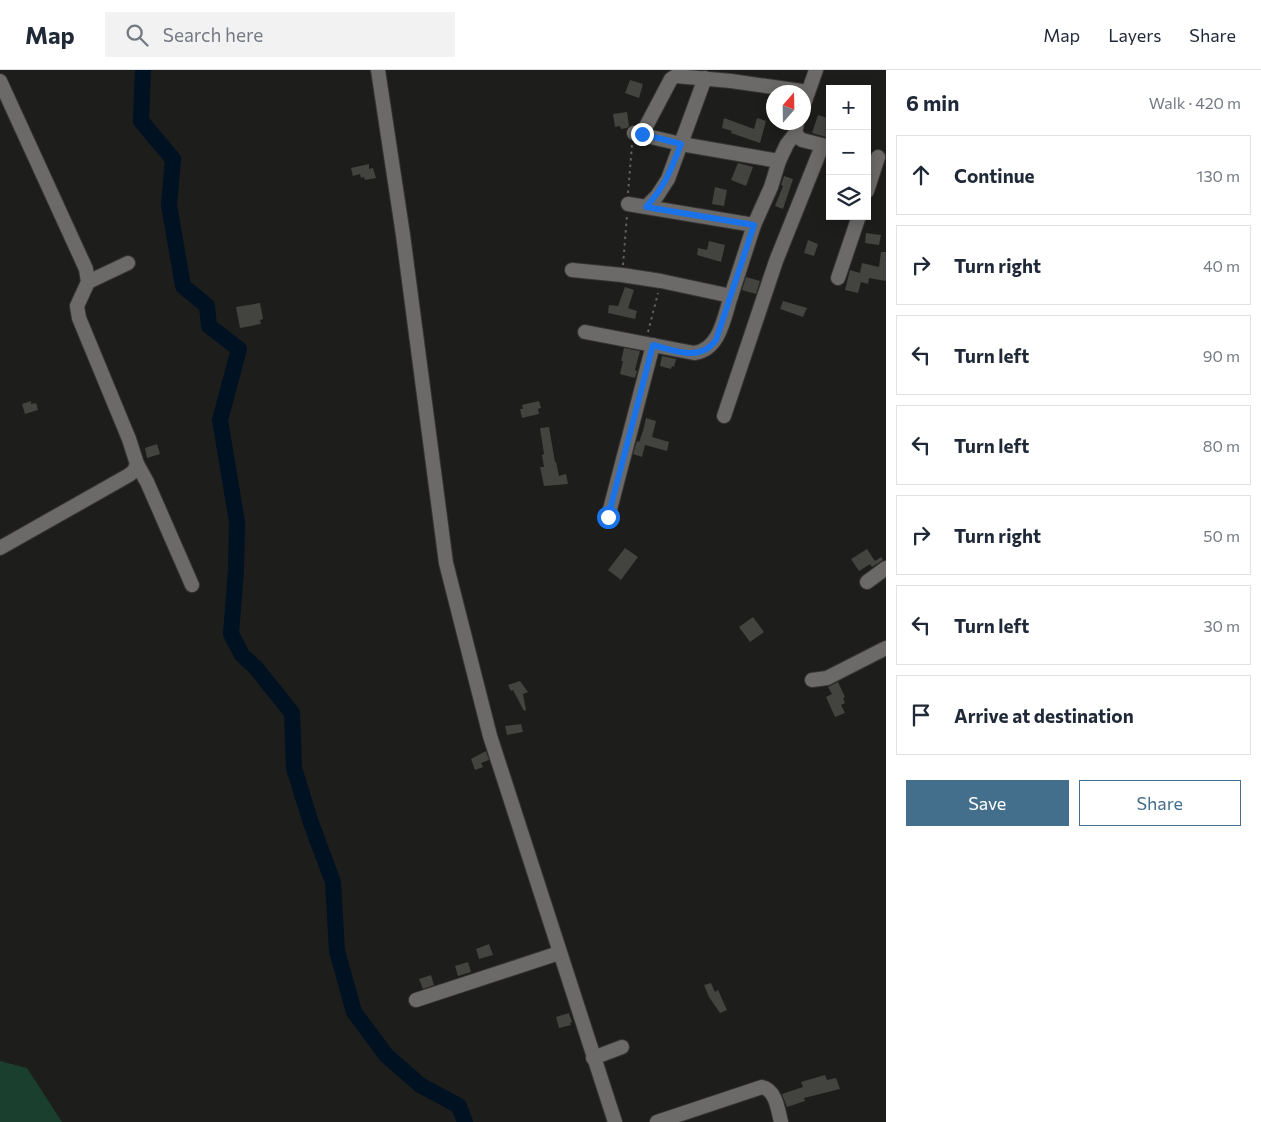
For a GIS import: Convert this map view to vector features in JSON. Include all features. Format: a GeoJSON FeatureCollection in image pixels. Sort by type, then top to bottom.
{"type":"FeatureCollection","features":[{"type":"Feature","properties":{"kind":"street"},"geometry":{"type":"LineString","coordinates":[[378,70],[403,235],[446,563],[490,736],[615,1122]]}},
{"type":"Feature","properties":{"kind":"street"},"geometry":{"type":"LineString","coordinates":[[811,85],[816,70]]}},
{"type":"Feature","properties":{"kind":"street"},"geometry":{"type":"LineString","coordinates":[[766,90],[705,78],[678,75],[671,79],[638,133],[681,144],[779,161]]}},
{"type":"Feature","properties":{"kind":"street"},"geometry":{"type":"LineString","coordinates":[[646,207],[657,196],[668,179],[705,78]]}},
{"type":"Feature","properties":{"kind":"street"},"geometry":{"type":"LineString","coordinates":[[0,81],[86,269],[88,282],[77,306],[79,318],[132,445],[137,464],[147,482],[192,585]]}},
{"type":"Feature","properties":{"kind":"street"},"geometry":{"type":"LineString","coordinates":[[585,332],[694,353],[707,350],[716,340],[754,225],[769,194],[779,161],[795,130]]}},
{"type":"Feature","properties":{"kind":"street"},"geometry":{"type":"LineString","coordinates":[[724,416],[776,261],[826,146],[802,140],[797,130]]}},
{"type":"Feature","properties":{"kind":"street"},"geometry":{"type":"LineString","coordinates":[[871,177],[877,157]]}},
{"type":"Feature","properties":{"kind":"street"},"geometry":{"type":"LineString","coordinates":[[628,204],[754,225]]}},
{"type":"Feature","properties":{"kind":"street"},"geometry":{"type":"LineString","coordinates":[[838,278],[858,220]]}},
{"type":"Feature","properties":{"kind":"street"},"geometry":{"type":"LineString","coordinates":[[88,282],[128,263]]}},
{"type":"Feature","properties":{"kind":"street"},"geometry":{"type":"LineString","coordinates":[[572,270],[661,281],[731,296]]}},
{"type":"Feature","properties":{"kind":"street"},"geometry":{"type":"LineString","coordinates":[[608,517],[649,344]]}},
{"type":"Feature","properties":{"kind":"street"},"geometry":{"type":"LineString","coordinates":[[0,548],[129,475],[134,471],[137,464]]}},
{"type":"Feature","properties":{"kind":"street"},"geometry":{"type":"LineString","coordinates":[[867,582],[886,568]]}},
{"type":"Feature","properties":{"kind":"street"},"geometry":{"type":"LineString","coordinates":[[812,680],[827,678],[886,648]]}},
{"type":"Feature","properties":{"kind":"street"},"geometry":{"type":"LineString","coordinates":[[416,1000],[560,953]]}},
{"type":"Feature","properties":{"kind":"street"},"geometry":{"type":"LineString","coordinates":[[593,1058],[622,1047]]}},
{"type":"Feature","properties":{"kind":"street"},"geometry":{"type":"LineString","coordinates":[[657,1122],[762,1087],[769,1089],[772,1093],[781,1122]]}},
{"type":"Feature","properties":{"kind":"path"},"geometry":{"type":"LineString","coordinates":[[649,344],[661,281]]}},
{"type":"Feature","properties":{"kind":"green space"},"geometry":{"type":"Polygon","coordinates":[[[0,1061],[27,1068],[62,1122],[0,1122],[0,1061]]]}},
{"type":"Feature","properties":{"kind":"building"},"geometry":{"type":"Polygon","coordinates":[[[630,80],[643,84],[639,98],[625,93],[630,80]]]}},
{"type":"Feature","properties":{"kind":"building"},"geometry":{"type":"Polygon","coordinates":[[[627,112],[629,126],[621,129],[620,126],[615,127],[613,114],[627,112]]]}},
{"type":"Feature","properties":{"kind":"building"},"geometry":{"type":"Polygon","coordinates":[[[818,115],[826,118],[826,137],[812,133],[818,115]]]}},
{"type":"Feature","properties":{"kind":"building"},"geometry":{"type":"Polygon","coordinates":[[[724,118],[754,129],[757,118],[766,121],[760,143],[722,128],[724,118]]]}},
{"type":"Feature","properties":{"kind":"building"},"geometry":{"type":"Polygon","coordinates":[[[738,163],[753,167],[746,186],[731,180],[738,163]]]}},
{"type":"Feature","properties":{"kind":"building"},"geometry":{"type":"Polygon","coordinates":[[[369,164],[369,169],[373,168],[376,178],[365,180],[364,177],[361,178],[360,174],[353,176],[351,168],[369,164]]]}},
{"type":"Feature","properties":{"kind":"building"},"geometry":{"type":"Polygon","coordinates":[[[784,176],[793,179],[783,209],[775,206],[783,186],[781,185],[784,176]]]}},
{"type":"Feature","properties":{"kind":"building"},"geometry":{"type":"Polygon","coordinates":[[[715,187],[727,190],[724,206],[712,204],[715,187]]]}},
{"type":"Feature","properties":{"kind":"building"},"geometry":{"type":"Polygon","coordinates":[[[866,233],[881,235],[879,245],[865,243],[866,233]]]}},
{"type":"Feature","properties":{"kind":"building"},"geometry":{"type":"Polygon","coordinates":[[[808,240],[818,244],[814,256],[804,253],[808,240]]]}},
{"type":"Feature","properties":{"kind":"building"},"geometry":{"type":"Polygon","coordinates":[[[709,241],[725,245],[721,262],[697,255],[698,248],[707,250],[709,241]]]}},
{"type":"Feature","properties":{"kind":"building"},"geometry":{"type":"Polygon","coordinates":[[[881,252],[886,252],[886,281],[869,278],[868,284],[861,282],[858,293],[845,290],[850,270],[860,273],[862,263],[879,267],[881,252]]]}},
{"type":"Feature","properties":{"kind":"building"},"geometry":{"type":"Polygon","coordinates":[[[746,277],[760,281],[756,294],[742,290],[746,277]]]}},
{"type":"Feature","properties":{"kind":"building"},"geometry":{"type":"Polygon","coordinates":[[[625,287],[634,290],[628,308],[637,311],[635,319],[608,313],[609,305],[618,306],[625,287]]]}},
{"type":"Feature","properties":{"kind":"building"},"geometry":{"type":"Polygon","coordinates":[[[783,301],[807,308],[803,317],[780,309],[783,301]]]}},
{"type":"Feature","properties":{"kind":"building"},"geometry":{"type":"Polygon","coordinates":[[[260,303],[263,319],[260,320],[261,324],[240,328],[236,307],[260,303]]]}},
{"type":"Feature","properties":{"kind":"building"},"geometry":{"type":"Polygon","coordinates":[[[624,348],[640,351],[635,378],[620,374],[624,348]]]}},
{"type":"Feature","properties":{"kind":"building"},"geometry":{"type":"Polygon","coordinates":[[[662,356],[676,359],[674,367],[672,366],[671,369],[660,366],[662,356]]]}},
{"type":"Feature","properties":{"kind":"building"},"geometry":{"type":"Polygon","coordinates":[[[31,401],[31,404],[36,403],[38,410],[25,414],[22,404],[31,401]]]}},
{"type":"Feature","properties":{"kind":"building"},"geometry":{"type":"Polygon","coordinates":[[[539,401],[541,408],[538,409],[539,414],[522,418],[520,409],[523,409],[522,405],[539,401]]]}},
{"type":"Feature","properties":{"kind":"building"},"geometry":{"type":"Polygon","coordinates":[[[646,418],[656,421],[652,437],[669,442],[667,451],[645,445],[642,457],[633,454],[637,441],[639,442],[643,431],[646,418]]]}},
{"type":"Feature","properties":{"kind":"building"},"geometry":{"type":"Polygon","coordinates":[[[549,427],[559,476],[566,474],[568,484],[544,486],[540,467],[544,467],[542,455],[544,454],[540,428],[549,427]]]}},
{"type":"Feature","properties":{"kind":"building"},"geometry":{"type":"Polygon","coordinates":[[[157,444],[160,454],[147,458],[145,448],[157,444]]]}},
{"type":"Feature","properties":{"kind":"building"},"geometry":{"type":"Polygon","coordinates":[[[625,548],[638,557],[621,580],[608,570],[625,548]]]}},
{"type":"Feature","properties":{"kind":"building"},"geometry":{"type":"Polygon","coordinates":[[[867,549],[875,561],[881,557],[883,560],[872,567],[870,564],[859,571],[851,559],[867,549]]]}},
{"type":"Feature","properties":{"kind":"building"},"geometry":{"type":"Polygon","coordinates":[[[753,617],[764,632],[750,642],[739,627],[753,617]]]}},
{"type":"Feature","properties":{"kind":"building"},"geometry":{"type":"Polygon","coordinates":[[[520,681],[528,692],[523,694],[526,710],[524,711],[513,690],[511,691],[508,685],[520,681]]]}},
{"type":"Feature","properties":{"kind":"building"},"geometry":{"type":"Polygon","coordinates":[[[838,682],[845,697],[843,698],[845,703],[841,705],[845,713],[835,717],[826,697],[832,694],[828,687],[838,682]]]}},
{"type":"Feature","properties":{"kind":"building"},"geometry":{"type":"Polygon","coordinates":[[[521,724],[523,732],[507,735],[505,726],[521,724]]]}},
{"type":"Feature","properties":{"kind":"building"},"geometry":{"type":"Polygon","coordinates":[[[486,751],[489,760],[481,763],[483,767],[475,770],[471,759],[486,751]]]}},
{"type":"Feature","properties":{"kind":"building"},"geometry":{"type":"Polygon","coordinates":[[[489,944],[493,955],[479,959],[476,949],[489,944]]]}},
{"type":"Feature","properties":{"kind":"building"},"geometry":{"type":"Polygon","coordinates":[[[468,962],[471,972],[458,976],[455,966],[468,962]]]}},
{"type":"Feature","properties":{"kind":"building"},"geometry":{"type":"Polygon","coordinates":[[[431,975],[434,985],[423,989],[419,979],[431,975]]]}},
{"type":"Feature","properties":{"kind":"building"},"geometry":{"type":"Polygon","coordinates":[[[711,983],[715,992],[718,990],[727,1010],[720,1013],[709,997],[704,985],[711,983]]]}},
{"type":"Feature","properties":{"kind":"building"},"geometry":{"type":"Polygon","coordinates":[[[569,1013],[571,1025],[559,1028],[556,1017],[569,1013]]]}},
{"type":"Feature","properties":{"kind":"building"},"geometry":{"type":"Polygon","coordinates":[[[825,1075],[827,1080],[836,1078],[840,1089],[804,1098],[805,1101],[787,1107],[782,1094],[803,1087],[801,1082],[825,1075]]]}},
{"type":"Feature","properties":{"kind":"waterway"},"geometry":{"type":"LineString","coordinates":[[143,70],[141,121],[173,159],[169,205],[183,286],[207,306],[209,326],[239,349],[220,420],[237,522],[236,570],[231,634],[242,655],[256,668],[292,713],[294,768],[311,823],[333,882],[337,951],[354,1012],[386,1055],[420,1085],[459,1106],[465,1122]]}},
{"type":"Feature","properties":{"kind":"route"},"geometry":{"type":"LineString","coordinates":[[608,517],[653,345],[694,353],[707,350],[712,345],[716,340],[754,225],[646,207],[657,196],[668,179],[681,144],[642,134]]}}]}
